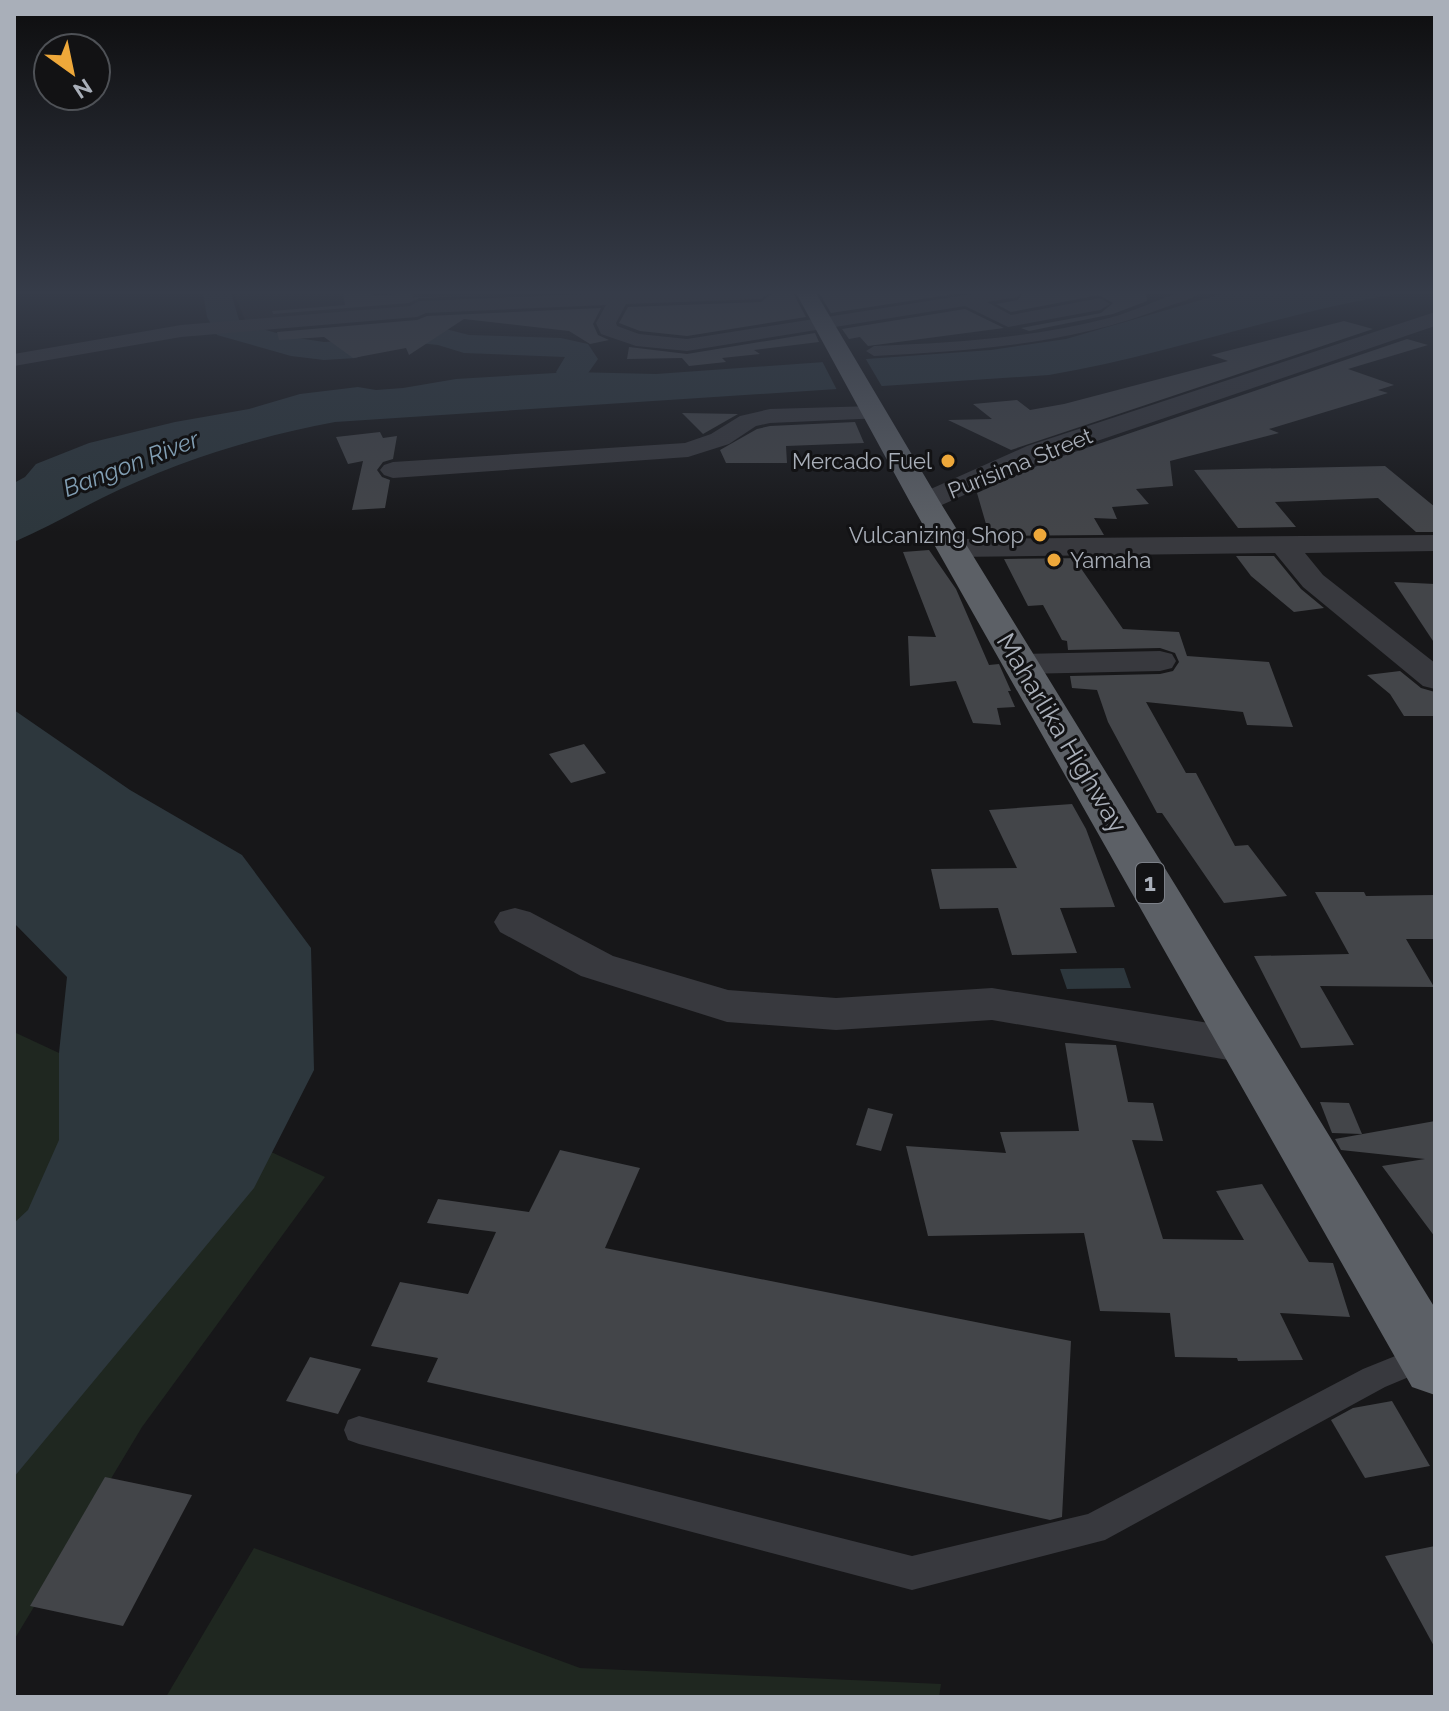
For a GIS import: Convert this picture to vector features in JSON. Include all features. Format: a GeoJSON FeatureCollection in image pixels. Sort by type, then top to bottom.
{"type":"FeatureCollection","features":[{"type":"Feature","properties":{"kind":"highway","name":"Maharlika Highway"},"geometry":{"type":"LineString","coordinates":[[851,373],[1432,1361]]}},
{"type":"Feature","properties":{"kind":"street","name":"Purisima Street"},"geometry":{"type":"LineString","coordinates":[[925,502],[1037,452],[1274,373]]}},
{"type":"Feature","properties":{"kind":"street"},"geometry":{"type":"LineString","coordinates":[[393,470],[688,450],[720,439],[748,421],[870,406]]}},
{"type":"Feature","properties":{"kind":"street"},"geometry":{"type":"LineString","coordinates":[[953,548],[1435,543]]}},
{"type":"Feature","properties":{"kind":"street"},"geometry":{"type":"LineString","coordinates":[[1282,544],[1313,581],[1435,679]]}},
{"type":"Feature","properties":{"kind":"street"},"geometry":{"type":"LineString","coordinates":[[1021,664],[1160,661]]}},
{"type":"Feature","properties":{"kind":"street"},"geometry":{"type":"LineString","coordinates":[[515,922],[597,966],[727,1006],[836,1014],[992,1004],[1246,1046]]}},
{"type":"Feature","properties":{"kind":"lane"},"geometry":{"type":"LineString","coordinates":[[359,1430],[912,1573],[1093,1529],[1374,1378],[1432,1361]]}},
{"type":"Feature","properties":{"kind":"shaded area"},"geometry":{"type":"Polygon","coordinates":[[[14,1032],[325,1177],[142,1427],[14,1640],[14,1032]]]}},
{"type":"Feature","properties":{"kind":"shaded area"},"geometry":{"type":"Polygon","coordinates":[[[254,1548],[580,1668],[941,1684],[939,1697],[166,1697],[254,1548]]]}},
{"type":"Feature","properties":{"kind":"water","name":"Bangon River"},"geometry":{"type":"Polygon","coordinates":[[[558,373],[1061,373],[335,422],[245,443],[187,462],[130,485],[14,542],[14,483],[25,477],[36,464],[89,443],[175,422],[249,409],[300,394],[358,387],[376,390],[403,388],[456,379],[558,373]]]}},
{"type":"Feature","properties":{"kind":"water"},"geometry":{"type":"Polygon","coordinates":[[[14,710],[130,790],[242,855],[311,948],[314,1070],[254,1188],[14,1477],[14,1223],[28,1210],[59,1140],[59,1053],[67,977],[14,923],[14,710]]]}},
{"type":"Feature","properties":{"kind":"water"},"geometry":{"type":"Polygon","coordinates":[[[1124,968],[1131,988],[1067,989],[1060,969],[1124,968]]]}},
{"type":"Feature","properties":{"kind":"pier"},"geometry":{"type":"Polygon","coordinates":[[[828,373],[874,373],[884,390],[838,392],[828,373]]]}},
{"type":"Feature","properties":{"kind":"building"},"geometry":{"type":"Polygon","coordinates":[[[1183,373],[1242,373],[1011,450],[948,420],[992,419],[973,404],[1017,400],[1030,410],[1183,373]]]}},
{"type":"Feature","properties":{"kind":"building"},"geometry":{"type":"Polygon","coordinates":[[[1307,373],[1359,373],[1394,385],[1378,390],[1388,393],[1269,429],[1279,433],[1170,461],[1173,486],[1136,489],[1149,504],[1112,507],[1117,519],[1094,518],[1104,535],[992,536],[977,493],[1048,461],[1307,373]]]}},
{"type":"Feature","properties":{"kind":"building"},"geometry":{"type":"Polygon","coordinates":[[[682,413],[738,414],[703,434],[682,413]]]}},
{"type":"Feature","properties":{"kind":"building"},"geometry":{"type":"Polygon","coordinates":[[[855,422],[864,443],[786,446],[787,463],[726,463],[720,450],[757,429],[770,426],[855,422]]]}},
{"type":"Feature","properties":{"kind":"building"},"geometry":{"type":"Polygon","coordinates":[[[380,432],[383,438],[397,436],[393,459],[383,462],[377,470],[382,477],[390,480],[385,508],[352,510],[363,461],[348,464],[336,437],[380,432]]]}},
{"type":"Feature","properties":{"kind":"building"},"geometry":{"type":"Polygon","coordinates":[[[1385,466],[1435,507],[1435,532],[1416,532],[1378,498],[1275,502],[1296,527],[1238,528],[1194,470],[1385,466]]]}},
{"type":"Feature","properties":{"kind":"building"},"geometry":{"type":"Polygon","coordinates":[[[929,550],[956,589],[989,665],[999,664],[1011,691],[1008,691],[1015,707],[997,708],[1001,725],[973,723],[956,681],[910,686],[908,636],[936,637],[903,552],[929,550]]]}},
{"type":"Feature","properties":{"kind":"building"},"geometry":{"type":"Polygon","coordinates":[[[1236,556],[1274,556],[1301,589],[1324,608],[1294,612],[1251,576],[1236,556]]]}},
{"type":"Feature","properties":{"kind":"building"},"geometry":{"type":"Polygon","coordinates":[[[1093,558],[1098,567],[1080,567],[1123,629],[1179,632],[1187,656],[1269,662],[1293,727],[1247,725],[1243,712],[1146,702],[1186,773],[1196,773],[1235,846],[1248,845],[1287,896],[1224,903],[1162,813],[1157,813],[1108,722],[1097,690],[1072,688],[1070,676],[1173,671],[1179,662],[1175,653],[1160,648],[1068,650],[1067,641],[1062,640],[1043,605],[1028,606],[1004,559],[1093,558]]]}},
{"type":"Feature","properties":{"kind":"building"},"geometry":{"type":"Polygon","coordinates":[[[1394,582],[1435,584],[1435,644],[1394,582]]]}},
{"type":"Feature","properties":{"kind":"building"},"geometry":{"type":"Polygon","coordinates":[[[1400,671],[1421,688],[1435,692],[1435,716],[1404,716],[1390,694],[1367,675],[1400,671]]]}},
{"type":"Feature","properties":{"kind":"building"},"geometry":{"type":"Polygon","coordinates":[[[584,744],[606,773],[571,783],[549,754],[584,744]]]}},
{"type":"Feature","properties":{"kind":"building"},"geometry":{"type":"Polygon","coordinates":[[[1072,804],[1086,829],[1115,907],[1060,908],[1077,953],[1012,955],[998,908],[940,909],[931,869],[1017,868],[989,810],[1072,804]]]}},
{"type":"Feature","properties":{"kind":"building"},"geometry":{"type":"Polygon","coordinates":[[[1315,892],[1364,892],[1366,896],[1435,895],[1435,939],[1406,939],[1434,987],[1320,986],[1354,1045],[1301,1048],[1254,956],[1349,954],[1315,892]]]}},
{"type":"Feature","properties":{"kind":"building"},"geometry":{"type":"Polygon","coordinates":[[[1065,1043],[1116,1045],[1128,1102],[1153,1103],[1163,1141],[1132,1140],[1163,1239],[1244,1240],[1216,1191],[1262,1184],[1309,1262],[1333,1263],[1350,1317],[1280,1313],[1303,1360],[1238,1361],[1237,1358],[1175,1357],[1170,1313],[1100,1311],[1084,1233],[928,1236],[906,1146],[1006,1153],[1000,1132],[1079,1131],[1065,1043]]]}},
{"type":"Feature","properties":{"kind":"building"},"geometry":{"type":"Polygon","coordinates":[[[1320,1102],[1349,1103],[1362,1134],[1332,1133],[1320,1102]]]}},
{"type":"Feature","properties":{"kind":"building"},"geometry":{"type":"Polygon","coordinates":[[[868,1108],[893,1114],[881,1151],[856,1145],[868,1108]]]}},
{"type":"Feature","properties":{"kind":"building"},"geometry":{"type":"Polygon","coordinates":[[[1435,1121],[1435,1237],[1382,1166],[1425,1159],[1341,1150],[1335,1139],[1435,1121]]]}},
{"type":"Feature","properties":{"kind":"building"},"geometry":{"type":"Polygon","coordinates":[[[560,1150],[640,1168],[605,1248],[1071,1341],[1062,1517],[1050,1520],[427,1382],[438,1358],[371,1346],[400,1282],[468,1294],[496,1232],[427,1223],[438,1199],[529,1212],[560,1150]]]}},
{"type":"Feature","properties":{"kind":"building"},"geometry":{"type":"Polygon","coordinates":[[[310,1357],[361,1369],[338,1414],[286,1401],[310,1357]]]}},
{"type":"Feature","properties":{"kind":"building"},"geometry":{"type":"Polygon","coordinates":[[[1392,1401],[1430,1466],[1365,1478],[1331,1420],[1353,1408],[1392,1401]]]}},
{"type":"Feature","properties":{"kind":"building"},"geometry":{"type":"Polygon","coordinates":[[[105,1477],[192,1495],[123,1626],[30,1606],[105,1477]]]}},
{"type":"Feature","properties":{"kind":"building"},"geometry":{"type":"Polygon","coordinates":[[[1435,1546],[1435,1648],[1385,1556],[1435,1546]]]}},
{"type":"Feature","properties":{"kind":"place","name":"Mercado Fuel"},"geometry":{"type":"Point","coordinates":[948,461]}},
{"type":"Feature","properties":{"kind":"place","name":"Vulcanizing Shop"},"geometry":{"type":"Point","coordinates":[1040,535]}},
{"type":"Feature","properties":{"kind":"place","name":"Yamaha"},"geometry":{"type":"Point","coordinates":[1054,560]}}]}
